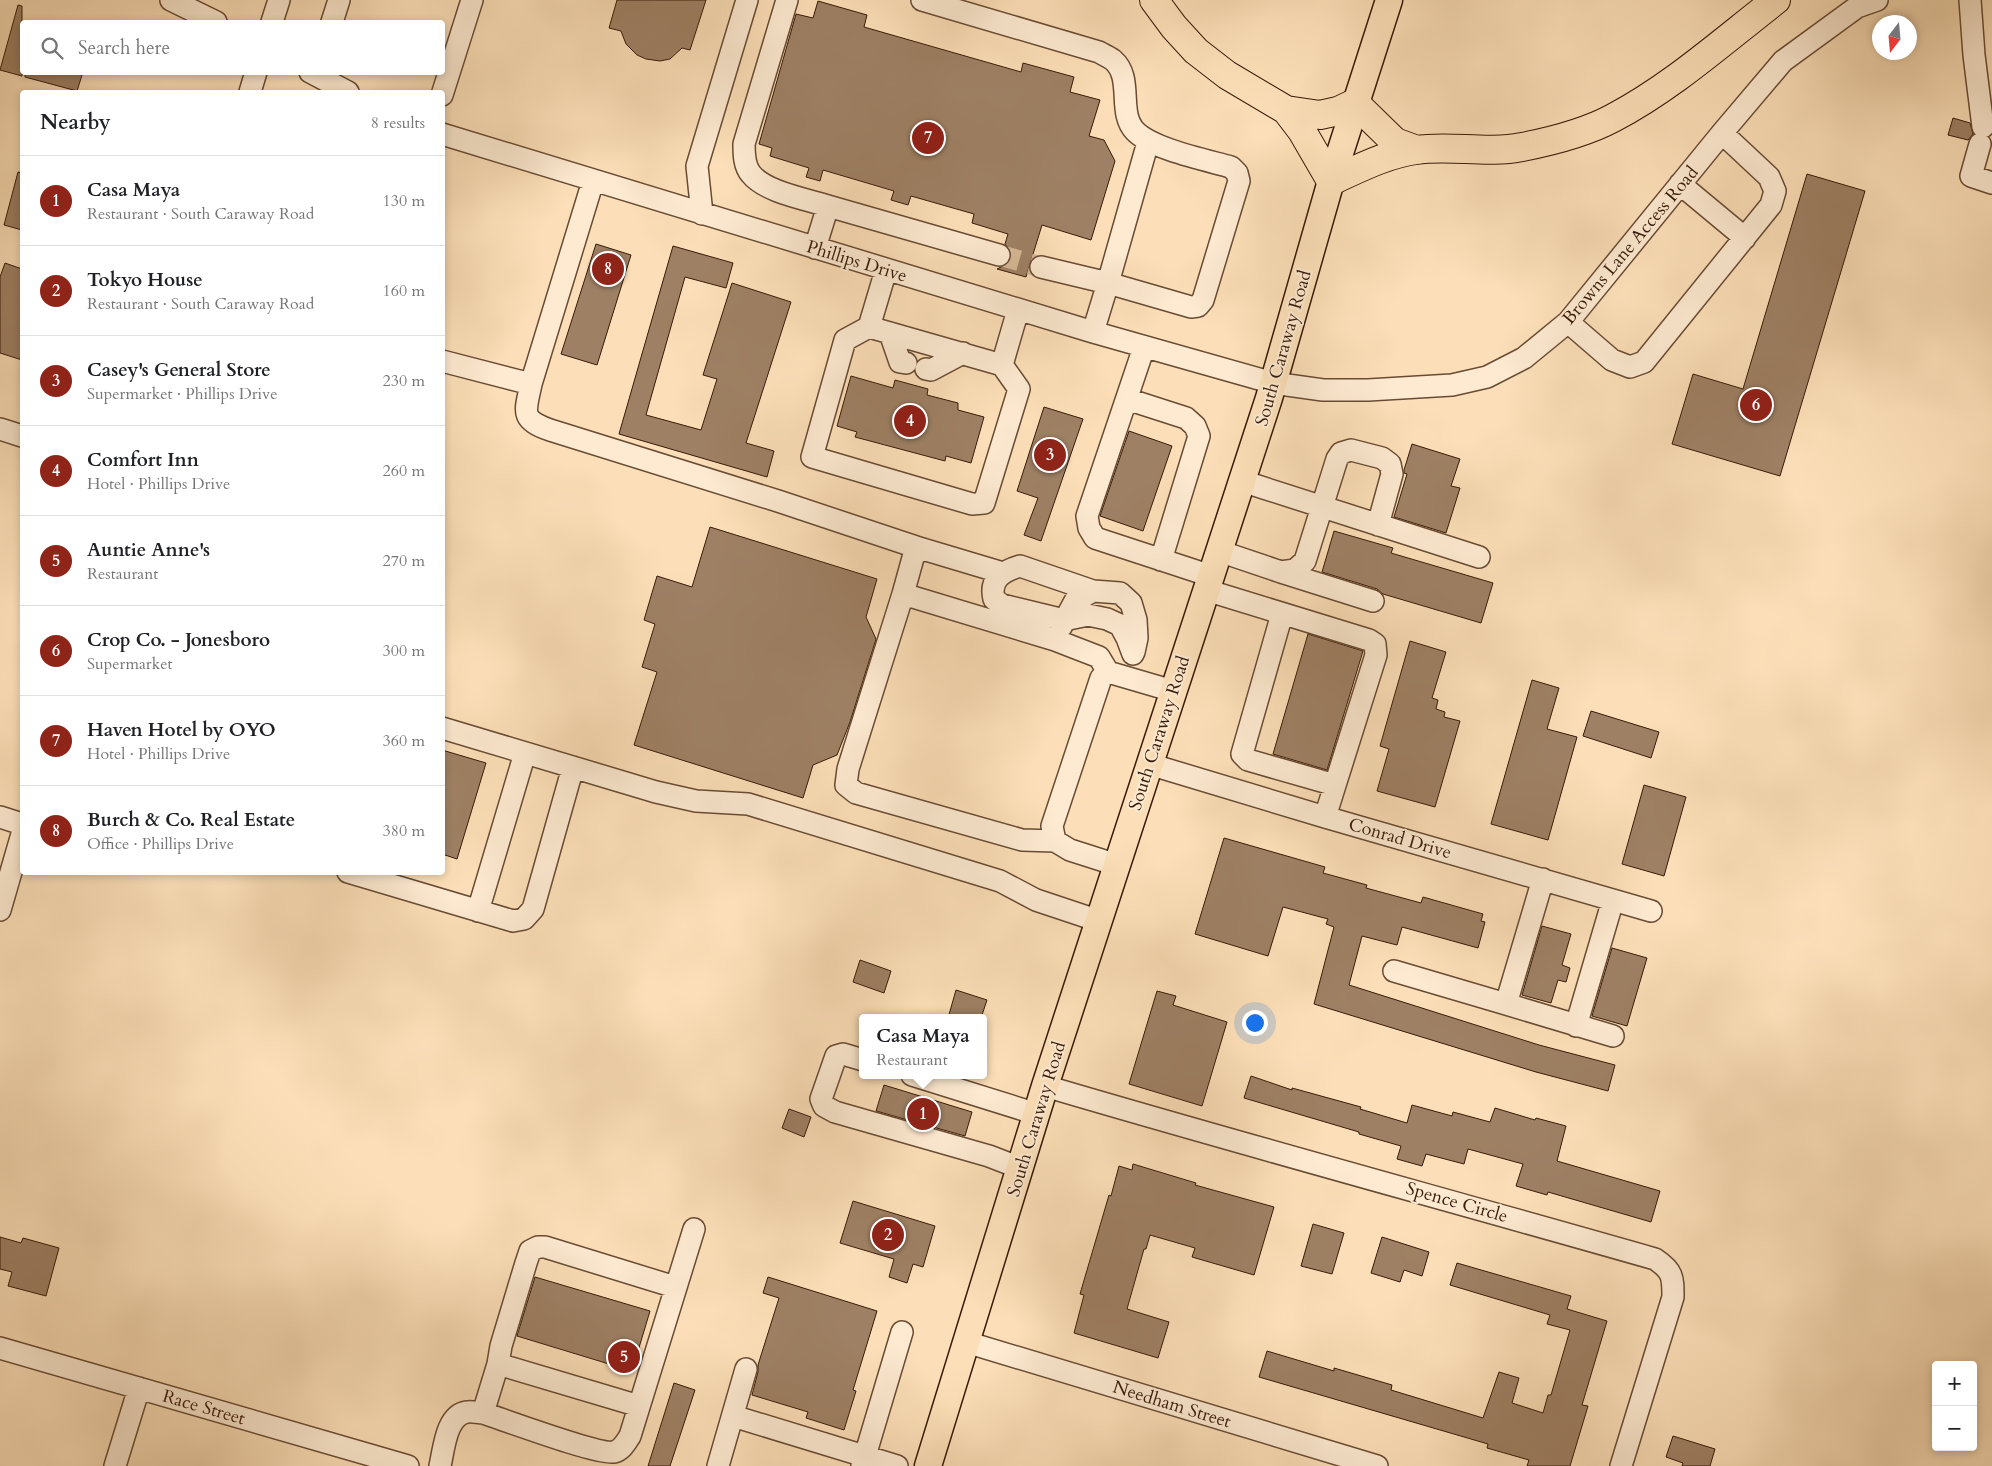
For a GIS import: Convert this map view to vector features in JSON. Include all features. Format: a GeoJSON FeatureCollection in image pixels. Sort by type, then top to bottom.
{"type":"FeatureCollection","features":[{"type":"Feature","properties":{"kind":"highway"},"geometry":{"type":"LineString","coordinates":[[1154,0],[1174,27],[1196,51],[1227,75],[1286,110],[1302,131],[1331,181],[1371,163],[1416,150],[1520,147],[1563,137],[1612,119],[1658,91],[1776,0]]}},
{"type":"Feature","properties":{"kind":"highway"},"geometry":{"type":"LineString","coordinates":[[1286,110],[1320,115],[1338,111],[1355,103],[1395,142],[1416,150]]}},
{"type":"Feature","properties":{"kind":"main road","name":"South Caraway Road"},"geometry":{"type":"LineString","coordinates":[[928,1466],[1045,1086],[1273,383],[1331,181],[1389,0]]}},
{"type":"Feature","properties":{"kind":"street"},"geometry":{"type":"LineString","coordinates":[[171,0],[212,20]]}},
{"type":"Feature","properties":{"kind":"street"},"geometry":{"type":"LineString","coordinates":[[273,20],[279,0]]}},
{"type":"Feature","properties":{"kind":"street"},"geometry":{"type":"LineString","coordinates":[[333,20],[339,0]]}},
{"type":"Feature","properties":{"kind":"street"},"geometry":{"type":"LineString","coordinates":[[443,81],[472,0]]}},
{"type":"Feature","properties":{"kind":"street"},"geometry":{"type":"LineString","coordinates":[[702,214],[697,166],[747,0]]}},
{"type":"Feature","properties":{"kind":"street"},"geometry":{"type":"LineString","coordinates":[[787,0],[744,144],[744,159],[750,174],[764,186],[999,256]]}},
{"type":"Feature","properties":{"kind":"street"},"geometry":{"type":"LineString","coordinates":[[922,0],[1100,52],[1114,61],[1123,76],[1127,116],[1134,130],[1148,142],[1231,167],[1237,172],[1239,181],[1203,300],[1198,306],[1191,307],[1108,283],[1041,267]]}},
{"type":"Feature","properties":{"kind":"street","name":"Browns Lane Access Road"},"geometry":{"type":"LineString","coordinates":[[1273,383],[1323,390],[1368,390],[1452,385],[1487,377],[1524,358],[1568,322],[1722,133],[1783,62],[1857,7],[1877,0]]}},
{"type":"Feature","properties":{"kind":"street"},"geometry":{"type":"LineString","coordinates":[[1970,0],[1983,56],[1981,135],[1971,176],[1992,183]]}},
{"type":"Feature","properties":{"kind":"street"},"geometry":{"type":"LineString","coordinates":[[251,90],[255,75]]}},
{"type":"Feature","properties":{"kind":"street"},"geometry":{"type":"LineString","coordinates":[[316,75],[344,90]]}},
{"type":"Feature","properties":{"kind":"street"},"geometry":{"type":"LineString","coordinates":[[1568,322],[1612,360],[1630,367],[1644,362],[1771,205],[1775,191],[1769,177],[1722,133]]}},
{"type":"Feature","properties":{"kind":"street","name":"Phillips Drive"},"geometry":{"type":"LineString","coordinates":[[445,135],[1018,310],[1273,383]]}},
{"type":"Feature","properties":{"kind":"street"},"geometry":{"type":"LineString","coordinates":[[1093,332],[1148,142]]}},
{"type":"Feature","properties":{"kind":"street"},"geometry":{"type":"LineString","coordinates":[[593,181],[532,384],[527,406],[527,416],[534,424],[916,548],[1003,572]]}},
{"type":"Feature","properties":{"kind":"street"},"geometry":{"type":"LineString","coordinates":[[1680,184],[1745,238]]}},
{"type":"Feature","properties":{"kind":"street"},"geometry":{"type":"LineString","coordinates":[[815,248],[828,206]]}},
{"type":"Feature","properties":{"kind":"street"},"geometry":{"type":"LineString","coordinates":[[869,327],[886,270]]}},
{"type":"Feature","properties":{"kind":"street"},"geometry":{"type":"LineString","coordinates":[[1002,365],[1018,310]]}},
{"type":"Feature","properties":{"kind":"street"},"geometry":{"type":"LineString","coordinates":[[869,327],[1002,365],[1020,388],[984,503],[972,504],[812,457],[845,340],[869,327]]}},
{"type":"Feature","properties":{"kind":"street"},"geometry":{"type":"LineString","coordinates":[[890,333],[900,362],[906,363]]}},
{"type":"Feature","properties":{"kind":"street"},"geometry":{"type":"LineString","coordinates":[[1144,347],[1087,516],[1089,528],[1095,538],[1161,560],[1208,583],[1282,614],[1369,640],[1375,644],[1377,648],[1326,817]]}},
{"type":"Feature","properties":{"kind":"street"},"geometry":{"type":"LineString","coordinates":[[926,369],[931,370],[963,353]]}},
{"type":"Feature","properties":{"kind":"street"},"geometry":{"type":"LineString","coordinates":[[445,362],[532,384]]}},
{"type":"Feature","properties":{"kind":"street"},"geometry":{"type":"LineString","coordinates":[[1127,399],[1186,418],[1195,426],[1199,436],[1161,560]]}},
{"type":"Feature","properties":{"kind":"street"},"geometry":{"type":"LineString","coordinates":[[0,429],[20,435]]}},
{"type":"Feature","properties":{"kind":"street"},"geometry":{"type":"LineString","coordinates":[[1281,572],[1295,570],[1305,561],[1337,459],[1342,453],[1351,450],[1382,458],[1390,464],[1392,474],[1378,525]]}},
{"type":"Feature","properties":{"kind":"street"},"geometry":{"type":"LineString","coordinates":[[1242,481],[1479,557]]}},
{"type":"Feature","properties":{"kind":"street"},"geometry":{"type":"LineString","coordinates":[[916,548],[848,769],[846,785],[856,793],[1022,840],[1055,840],[1070,850],[1117,865]]}},
{"type":"Feature","properties":{"kind":"street"},"geometry":{"type":"LineString","coordinates":[[1218,552],[1373,601]]}},
{"type":"Feature","properties":{"kind":"street"},"geometry":{"type":"LineString","coordinates":[[1117,675],[1133,654],[1137,638],[1136,620],[1131,603],[1120,592],[1093,591],[1020,566],[1003,572],[998,578],[992,591],[994,599],[1002,605],[1064,620],[1088,615],[1107,619],[1120,625],[1133,654]]}},
{"type":"Feature","properties":{"kind":"street"},"geometry":{"type":"LineString","coordinates":[[1054,640],[1075,601],[1093,591]]}},
{"type":"Feature","properties":{"kind":"street"},"geometry":{"type":"LineString","coordinates":[[903,594],[1054,640],[1099,657],[1117,675]]}},
{"type":"Feature","properties":{"kind":"street"},"geometry":{"type":"LineString","coordinates":[[1282,614],[1242,754],[1248,760],[1336,785]]}},
{"type":"Feature","properties":{"kind":"street"},"geometry":{"type":"LineString","coordinates":[[1055,840],[1052,826],[1101,678],[1117,675],[1173,690]]}},
{"type":"Feature","properties":{"kind":"street"},"geometry":{"type":"LineString","coordinates":[[445,729],[656,792],[696,801],[748,804],[1000,881],[1036,900],[1099,921]]}},
{"type":"Feature","properties":{"kind":"street"},"geometry":{"type":"LineString","coordinates":[[478,911],[524,752]]}},
{"type":"Feature","properties":{"kind":"street","name":"Conrad Drive"},"geometry":{"type":"LineString","coordinates":[[1149,764],[1651,911]]}},
{"type":"Feature","properties":{"kind":"street"},"geometry":{"type":"LineString","coordinates":[[358,875],[513,921],[524,919],[533,909],[573,767]]}},
{"type":"Feature","properties":{"kind":"street"},"geometry":{"type":"LineString","coordinates":[[0,817],[20,823]]}},
{"type":"Feature","properties":{"kind":"street"},"geometry":{"type":"LineString","coordinates":[[0,910],[20,841]]}},
{"type":"Feature","properties":{"kind":"street"},"geometry":{"type":"LineString","coordinates":[[1506,1004],[1543,879]]}},
{"type":"Feature","properties":{"kind":"street"},"geometry":{"type":"LineString","coordinates":[[1576,1026],[1613,900]]}},
{"type":"Feature","properties":{"kind":"street"},"geometry":{"type":"LineString","coordinates":[[1394,971],[1613,1036]]}},
{"type":"Feature","properties":{"kind":"street"},"geometry":{"type":"LineString","coordinates":[[859,1059],[843,1054],[836,1056],[821,1099],[824,1106],[835,1112],[989,1156],[1020,1168]]}},
{"type":"Feature","properties":{"kind":"street"},"geometry":{"type":"LineString","coordinates":[[925,1079],[1037,1114]]}},
{"type":"Feature","properties":{"kind":"street","name":"Spence Circle"},"geometry":{"type":"LineString","coordinates":[[1045,1086],[1655,1259],[1665,1266],[1670,1273],[1673,1297],[1621,1466]]}},
{"type":"Feature","properties":{"kind":"street"},"geometry":{"type":"LineString","coordinates":[[440,1466],[452,1422],[458,1415],[468,1412],[484,1413],[591,1448],[614,1452],[622,1448],[630,1436],[694,1229]]}},
{"type":"Feature","properties":{"kind":"street"},"geometry":{"type":"LineString","coordinates":[[484,1413],[498,1364],[500,1346],[530,1251],[538,1247],[544,1247],[676,1288]]}},
{"type":"Feature","properties":{"kind":"street"},"geometry":{"type":"LineString","coordinates":[[863,1461],[902,1332]]}},
{"type":"Feature","properties":{"kind":"street","name":"Needham Street"},"geometry":{"type":"LineString","coordinates":[[966,1342],[1377,1466]]}},
{"type":"Feature","properties":{"kind":"street","name":"Race Street"},"geometry":{"type":"LineString","coordinates":[[0,1348],[408,1466]]}},
{"type":"Feature","properties":{"kind":"street"},"geometry":{"type":"LineString","coordinates":[[498,1364],[639,1406]]}},
{"type":"Feature","properties":{"kind":"street"},"geometry":{"type":"LineString","coordinates":[[718,1466],[746,1369]]}},
{"type":"Feature","properties":{"kind":"street"},"geometry":{"type":"LineString","coordinates":[[115,1466],[140,1388]]}},
{"type":"Feature","properties":{"kind":"street"},"geometry":{"type":"LineString","coordinates":[[733,1416],[863,1461],[897,1466]]}},
{"type":"Feature","properties":{"kind":"building"},"geometry":{"type":"Polygon","coordinates":[[[617,0],[706,0],[690,50],[682,48],[670,59],[660,61],[646,59],[637,55],[626,44],[621,31],[609,28],[617,0]]]}},
{"type":"Feature","properties":{"kind":"building"},"geometry":{"type":"Polygon","coordinates":[[[818,1],[867,15],[864,27],[1021,72],[1023,63],[1074,77],[1070,92],[1100,100],[1089,136],[1104,140],[1115,161],[1091,240],[1042,225],[1026,277],[997,269],[1007,264],[1011,259],[1011,252],[1005,244],[1008,234],[972,223],[974,214],[911,196],[908,205],[891,200],[894,191],[823,170],[820,181],[806,177],[809,168],[770,156],[772,148],[759,144],[796,14],[813,18],[818,1]]]}},
{"type":"Feature","properties":{"kind":"building"},"geometry":{"type":"Polygon","coordinates":[[[18,5],[22,6],[22,20],[20,20],[20,75],[22,76],[0,70],[18,5]]]}},
{"type":"Feature","properties":{"kind":"building"},"geometry":{"type":"Polygon","coordinates":[[[25,75],[82,75],[77,90],[25,77],[25,75]]]}},
{"type":"Feature","properties":{"kind":"building"},"geometry":{"type":"Polygon","coordinates":[[[1953,118],[1970,123],[1973,134],[1968,140],[1948,135],[1953,118]]]}},
{"type":"Feature","properties":{"kind":"building"},"geometry":{"type":"Polygon","coordinates":[[[18,172],[20,172],[20,229],[4,225],[18,172]]]}},
{"type":"Feature","properties":{"kind":"building"},"geometry":{"type":"Polygon","coordinates":[[[1807,174],[1865,191],[1780,476],[1672,444],[1693,374],[1743,389],[1807,174]]]}},
{"type":"Feature","properties":{"kind":"building"},"geometry":{"type":"Polygon","coordinates":[[[596,244],[631,255],[597,365],[561,354],[596,244]]]}},
{"type":"Feature","properties":{"kind":"building"},"geometry":{"type":"Polygon","coordinates":[[[673,246],[733,263],[726,288],[685,277],[646,415],[701,430],[717,379],[703,375],[732,283],[791,302],[746,443],[774,451],[767,477],[619,434],[673,246]]]}},
{"type":"Feature","properties":{"kind":"building"},"geometry":{"type":"Polygon","coordinates":[[[5,263],[20,268],[20,359],[0,353],[0,277],[5,263]]]}},
{"type":"Feature","properties":{"kind":"building"},"geometry":{"type":"Polygon","coordinates":[[[851,376],[893,388],[895,380],[928,389],[927,395],[958,403],[958,410],[984,417],[971,463],[946,456],[945,461],[855,437],[857,432],[837,426],[851,376]]]}},
{"type":"Feature","properties":{"kind":"building"},"geometry":{"type":"Polygon","coordinates":[[[1044,407],[1083,419],[1041,541],[1024,535],[1038,498],[1017,491],[1044,407]]]}},
{"type":"Feature","properties":{"kind":"building"},"geometry":{"type":"Polygon","coordinates":[[[1129,431],[1172,446],[1143,531],[1100,516],[1129,431]]]}},
{"type":"Feature","properties":{"kind":"building"},"geometry":{"type":"Polygon","coordinates":[[[1412,444],[1460,459],[1451,486],[1460,488],[1446,533],[1394,517],[1407,474],[1404,473],[1404,470],[1412,444]]]}},
{"type":"Feature","properties":{"kind":"building"},"geometry":{"type":"Polygon","coordinates":[[[710,527],[877,579],[866,617],[876,639],[850,722],[837,755],[813,765],[803,798],[634,745],[657,672],[642,667],[655,624],[644,620],[657,576],[692,587],[710,527]]]}},
{"type":"Feature","properties":{"kind":"building"},"geometry":{"type":"Polygon","coordinates":[[[1334,531],[1393,548],[1391,553],[1493,583],[1481,623],[1383,594],[1377,589],[1322,572],[1334,531]]]}},
{"type":"Feature","properties":{"kind":"building"},"geometry":{"type":"Polygon","coordinates":[[[1308,634],[1363,651],[1327,770],[1273,754],[1308,634]]]}},
{"type":"Feature","properties":{"kind":"building"},"geometry":{"type":"Polygon","coordinates":[[[1410,641],[1446,652],[1432,698],[1438,700],[1436,709],[1445,712],[1444,717],[1460,721],[1435,807],[1377,791],[1389,749],[1380,746],[1410,641]]]}},
{"type":"Feature","properties":{"kind":"building"},"geometry":{"type":"Polygon","coordinates":[[[1532,680],[1559,688],[1547,729],[1577,737],[1548,840],[1491,824],[1532,680]]]}},
{"type":"Feature","properties":{"kind":"building"},"geometry":{"type":"Polygon","coordinates":[[[1591,711],[1659,732],[1651,758],[1583,736],[1591,711]]]}},
{"type":"Feature","properties":{"kind":"building"},"geometry":{"type":"Polygon","coordinates":[[[445,751],[486,763],[457,859],[445,855],[445,751]]]}},
{"type":"Feature","properties":{"kind":"building"},"geometry":{"type":"Polygon","coordinates":[[[1644,785],[1686,797],[1664,876],[1622,864],[1644,785]]]}},
{"type":"Feature","properties":{"kind":"building"},"geometry":{"type":"Polygon","coordinates":[[[1224,838],[1325,867],[1323,873],[1367,885],[1366,888],[1421,903],[1423,897],[1483,914],[1481,921],[1485,922],[1478,948],[1402,927],[1397,945],[1362,936],[1349,985],[1539,1045],[1615,1065],[1608,1091],[1536,1072],[1314,1004],[1334,927],[1326,924],[1328,919],[1283,907],[1268,956],[1195,934],[1224,838]]]}},
{"type":"Feature","properties":{"kind":"building"},"geometry":{"type":"Polygon","coordinates":[[[1542,926],[1571,934],[1562,965],[1570,968],[1566,982],[1558,980],[1551,1003],[1522,995],[1542,926]]]}},
{"type":"Feature","properties":{"kind":"building"},"geometry":{"type":"Polygon","coordinates":[[[1612,948],[1647,958],[1627,1026],[1592,1016],[1612,948]]]}},
{"type":"Feature","properties":{"kind":"building"},"geometry":{"type":"Polygon","coordinates":[[[860,960],[891,971],[884,993],[853,982],[860,960]]]}},
{"type":"Feature","properties":{"kind":"building"},"geometry":{"type":"Polygon","coordinates":[[[956,990],[987,1000],[982,1014],[949,1014],[956,990]]]}},
{"type":"Feature","properties":{"kind":"building"},"geometry":{"type":"Polygon","coordinates":[[[1157,991],[1176,996],[1173,1005],[1227,1022],[1202,1106],[1129,1084],[1157,991]]]}},
{"type":"Feature","properties":{"kind":"building"},"geometry":{"type":"Polygon","coordinates":[[[1251,1076],[1292,1090],[1292,1088],[1361,1107],[1360,1109],[1407,1123],[1412,1105],[1452,1116],[1453,1112],[1490,1122],[1495,1108],[1535,1120],[1536,1118],[1566,1126],[1557,1161],[1660,1191],[1651,1222],[1548,1192],[1547,1195],[1516,1186],[1523,1164],[1468,1149],[1464,1164],[1426,1154],[1422,1166],[1397,1159],[1401,1146],[1244,1098],[1251,1076]]]}},
{"type":"Feature","properties":{"kind":"building"},"geometry":{"type":"Polygon","coordinates":[[[884,1085],[972,1112],[965,1136],[876,1111],[884,1085]]]}},
{"type":"Feature","properties":{"kind":"building"},"geometry":{"type":"Polygon","coordinates":[[[789,1109],[811,1117],[804,1137],[782,1128],[789,1109]]]}},
{"type":"Feature","properties":{"kind":"building"},"geometry":{"type":"Polygon","coordinates":[[[1133,1164],[1196,1183],[1195,1185],[1274,1207],[1254,1275],[1192,1257],[1195,1248],[1150,1235],[1146,1249],[1144,1249],[1127,1309],[1169,1322],[1158,1358],[1074,1333],[1084,1295],[1080,1294],[1119,1166],[1132,1170],[1133,1164]]]}},
{"type":"Feature","properties":{"kind":"building"},"geometry":{"type":"Polygon","coordinates":[[[853,1201],[935,1226],[923,1267],[913,1264],[907,1283],[889,1277],[894,1259],[840,1243],[853,1201]]]}},
{"type":"Feature","properties":{"kind":"building"},"geometry":{"type":"Polygon","coordinates":[[[1313,1224],[1344,1233],[1332,1274],[1301,1266],[1313,1224]]]}},
{"type":"Feature","properties":{"kind":"building"},"geometry":{"type":"Polygon","coordinates":[[[0,1237],[21,1243],[23,1238],[59,1248],[46,1296],[8,1286],[12,1272],[0,1269],[0,1237]]]}},
{"type":"Feature","properties":{"kind":"building"},"geometry":{"type":"Polygon","coordinates":[[[1382,1237],[1429,1252],[1422,1276],[1404,1270],[1400,1282],[1371,1273],[1382,1237]]]}},
{"type":"Feature","properties":{"kind":"building"},"geometry":{"type":"Polygon","coordinates":[[[1457,1263],[1571,1296],[1567,1309],[1607,1321],[1582,1405],[1588,1406],[1570,1466],[1527,1466],[1529,1460],[1487,1448],[1488,1444],[1259,1377],[1267,1351],[1334,1371],[1334,1368],[1392,1385],[1391,1390],[1483,1418],[1499,1372],[1519,1378],[1512,1403],[1543,1413],[1548,1395],[1551,1395],[1570,1330],[1547,1324],[1550,1315],[1450,1285],[1457,1263]]]}},
{"type":"Feature","properties":{"kind":"building"},"geometry":{"type":"Polygon","coordinates":[[[535,1277],[650,1311],[632,1371],[517,1336],[535,1277]]]}},
{"type":"Feature","properties":{"kind":"building"},"geometry":{"type":"Polygon","coordinates":[[[768,1277],[877,1311],[853,1390],[856,1391],[844,1430],[806,1418],[808,1412],[752,1395],[758,1365],[779,1298],[763,1293],[768,1277]]]}},
{"type":"Feature","properties":{"kind":"building"},"geometry":{"type":"Polygon","coordinates":[[[674,1383],[695,1390],[670,1466],[648,1466],[674,1383]]]}},
{"type":"Feature","properties":{"kind":"building"},"geometry":{"type":"Polygon","coordinates":[[[1673,1436],[1715,1449],[1710,1466],[1682,1466],[1683,1463],[1666,1457],[1673,1436]]]}},
{"type":"Feature","properties":{"kind":"tunnel"},"geometry":{"type":"LineString","coordinates":[[999,255],[1041,267]]}},
{"type":"Feature","properties":{"kind":"place","name":"Haven Hotel by OYO"},"geometry":{"type":"Point","coordinates":[928,138]}},
{"type":"Feature","properties":{"kind":"place","name":"Burch & Co. Real Estate"},"geometry":{"type":"Point","coordinates":[608,269]}},
{"type":"Feature","properties":{"kind":"place","name":"Crop Co. - Jonesboro"},"geometry":{"type":"Point","coordinates":[1756,405]}},
{"type":"Feature","properties":{"kind":"place","name":"Comfort Inn"},"geometry":{"type":"Point","coordinates":[910,421]}},
{"type":"Feature","properties":{"kind":"place","name":"Casey's General Store"},"geometry":{"type":"Point","coordinates":[1050,455]}},
{"type":"Feature","properties":{"kind":"place","name":"Casa Maya"},"geometry":{"type":"Point","coordinates":[923,1114]}},
{"type":"Feature","properties":{"kind":"place","name":"Tokyo House"},"geometry":{"type":"Point","coordinates":[888,1235]}},
{"type":"Feature","properties":{"kind":"place","name":"Auntie Anne's"},"geometry":{"type":"Point","coordinates":[624,1357]}}]}
